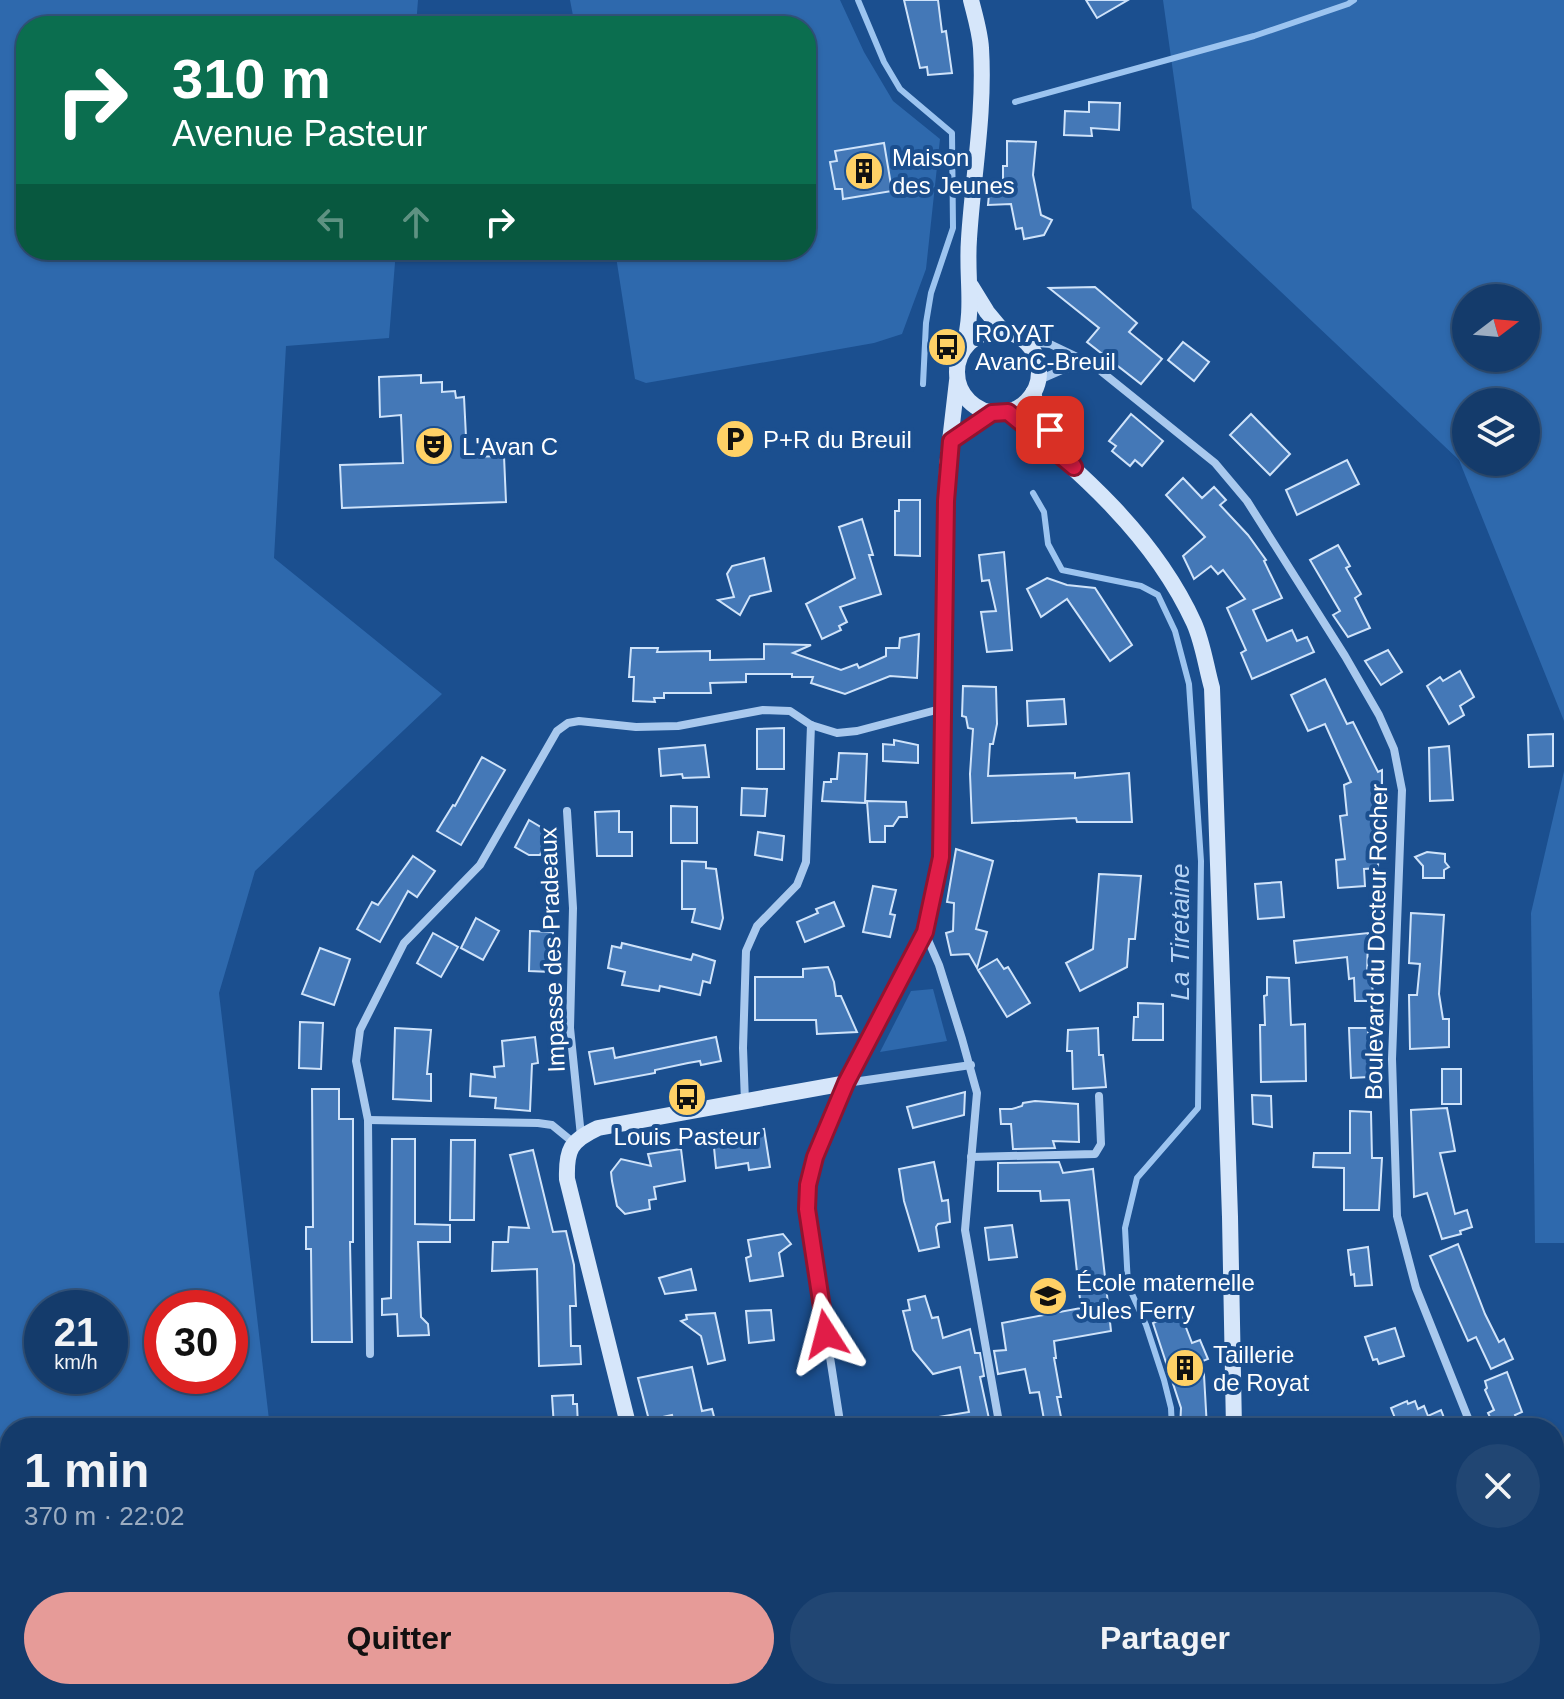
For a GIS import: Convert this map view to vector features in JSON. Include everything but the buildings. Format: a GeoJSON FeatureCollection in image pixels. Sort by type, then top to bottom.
{"type":"FeatureCollection","features":[{"type":"Feature","properties":{"kind":"main road"},"geometry":{"type":"LineString","coordinates":[[627,1418],[567,1179],[566,1156],[577,1140],[617,1123],[846,1083],[925,932],[941,857],[946,501],[957,364],[970,325],[969,242],[981,122],[981,46],[971,0]]}},
{"type":"Feature","properties":{"kind":"main road"},"geometry":{"type":"LineString","coordinates":[[971,286],[1002,330]]}},
{"type":"Feature","properties":{"kind":"main road"},"geometry":{"type":"LineString","coordinates":[[963,349],[973,338],[987,331],[1002,330],[1027,342],[1039,366],[1036,386],[1038,411],[1074,467]]}},
{"type":"Feature","properties":{"kind":"main road"},"geometry":{"type":"LineString","coordinates":[[957,381],[964,396],[976,407],[1000,412],[1074,467],[1128,521],[1163,565],[1195,625],[1212,688],[1234,1418]]}},
{"type":"Feature","properties":{"kind":"main road"},"geometry":{"type":"LineString","coordinates":[[951,441],[1000,412],[1023,405],[1036,386]]}},
{"type":"Feature","properties":{"kind":"street","name":"Boulevard du Docteur Rocher"},"geometry":{"type":"LineString","coordinates":[[1027,342],[1050,344],[1092,364],[1215,463],[1247,501],[1345,656],[1379,715],[1394,749],[1402,790],[1392,1059],[1397,1216],[1416,1288],[1468,1418]]}},
{"type":"Feature","properties":{"kind":"street"},"geometry":{"type":"LineString","coordinates":[[1036,386],[1064,369],[1092,364]]}},
{"type":"Feature","properties":{"kind":"street"},"geometry":{"type":"LineString","coordinates":[[370,1354],[368,1120],[356,1061],[360,1030],[404,943],[480,865],[557,731],[568,723],[579,721],[636,727],[678,726],[763,710],[790,711],[811,725],[837,733],[857,731],[945,707]]}},
{"type":"Feature","properties":{"kind":"street"},"geometry":{"type":"LineString","coordinates":[[745,1102],[746,951],[757,926],[797,885],[806,862],[811,725]]}},
{"type":"Feature","properties":{"kind":"street","name":"Impasse des Pradeaux"},"geometry":{"type":"LineString","coordinates":[[567,811],[573,908],[570,1028],[577,1140]]}},
{"type":"Feature","properties":{"kind":"street"},"geometry":{"type":"LineString","coordinates":[[925,932],[939,965],[977,1093],[965,1230],[998,1418]]}},
{"type":"Feature","properties":{"kind":"street"},"geometry":{"type":"LineString","coordinates":[[839,1418],[807,1209],[808,1185],[815,1157],[846,1083],[971,1065]]}},
{"type":"Feature","properties":{"kind":"street"},"geometry":{"type":"LineString","coordinates":[[971,1157],[1095,1154],[1101,1144],[1099,1096]]}},
{"type":"Feature","properties":{"kind":"street"},"geometry":{"type":"LineString","coordinates":[[368,1120],[538,1123],[552,1125],[577,1140]]}},
{"type":"Feature","properties":{"kind":"shaded area"},"geometry":{"type":"Polygon","coordinates":[[[0,0],[418,0],[417,16],[16,16],[16,260],[395,260],[389,338],[286,346],[274,558],[442,694],[255,871],[219,993],[269,1418],[0,1418],[0,0]]]}},
{"type":"Feature","properties":{"kind":"shaded area"},"geometry":{"type":"Polygon","coordinates":[[[570,0],[840,0],[864,52],[893,101],[940,139],[926,269],[902,334],[874,343],[646,383],[635,379],[617,260],[816,260],[816,16],[573,16],[570,0]]]}},
{"type":"Feature","properties":{"kind":"shaded area"},"geometry":{"type":"Polygon","coordinates":[[[1163,0],[1564,0],[1564,721],[1465,476],[1540,476],[1540,388],[1452,388],[1452,453],[1192,208],[1163,0]]]}},
{"type":"Feature","properties":{"kind":"shaded area"},"geometry":{"type":"Polygon","coordinates":[[[1564,771],[1564,1243],[1535,1243],[1531,913],[1564,771]]]}},
{"type":"Feature","properties":{"kind":"shaded area"},"geometry":{"type":"Polygon","coordinates":[[[933,989],[947,1041],[880,1052],[911,991],[933,989]]]}},
{"type":"Feature","properties":{"kind":"waterway","name":"La Tiretaine"},"geometry":{"type":"LineString","coordinates":[[858,0],[884,62],[900,89],[952,133],[953,228],[931,293],[923,384]]}},
{"type":"Feature","properties":{"kind":"waterway"},"geometry":{"type":"LineString","coordinates":[[1015,102],[1254,36],[1354,0]]}},
{"type":"Feature","properties":{"kind":"waterway","name":"La Tiretaine"},"geometry":{"type":"LineString","coordinates":[[1033,493],[1044,512],[1048,544],[1062,570],[1141,586],[1158,595],[1175,631],[1189,684],[1201,861],[1198,1108],[1137,1178],[1125,1228],[1128,1285],[1146,1325],[1164,1380],[1172,1418]]}},
{"type":"Feature","properties":{"kind":"place","name":"Maison des Jeunes"},"geometry":{"type":"Point","coordinates":[864,171]}},
{"type":"Feature","properties":{"kind":"place","name":"ROYAT AvanC-Breuil"},"geometry":{"type":"Point","coordinates":[947,347]}},
{"type":"Feature","properties":{"kind":"place","name":"P+R du Breuil"},"geometry":{"type":"Point","coordinates":[735,439]}},
{"type":"Feature","properties":{"kind":"place","name":"L'Avan C"},"geometry":{"type":"Point","coordinates":[434,446]}},
{"type":"Feature","properties":{"kind":"place","name":"Louis Pasteur"},"geometry":{"type":"Point","coordinates":[687,1097]}},
{"type":"Feature","properties":{"kind":"place","name":"École maternelle Jules Ferry"},"geometry":{"type":"Point","coordinates":[1048,1296]}},
{"type":"Feature","properties":{"kind":"place","name":"Taillerie de Royat"},"geometry":{"type":"Point","coordinates":[1185,1368]}},
{"type":"Feature","properties":{"kind":"route"},"geometry":{"type":"LineString","coordinates":[[826,1334],[807,1209],[808,1185],[815,1157],[846,1083],[925,932],[941,857],[946,501],[951,441],[992,413],[1008,412],[1074,467],[1050,430]]}}]}
